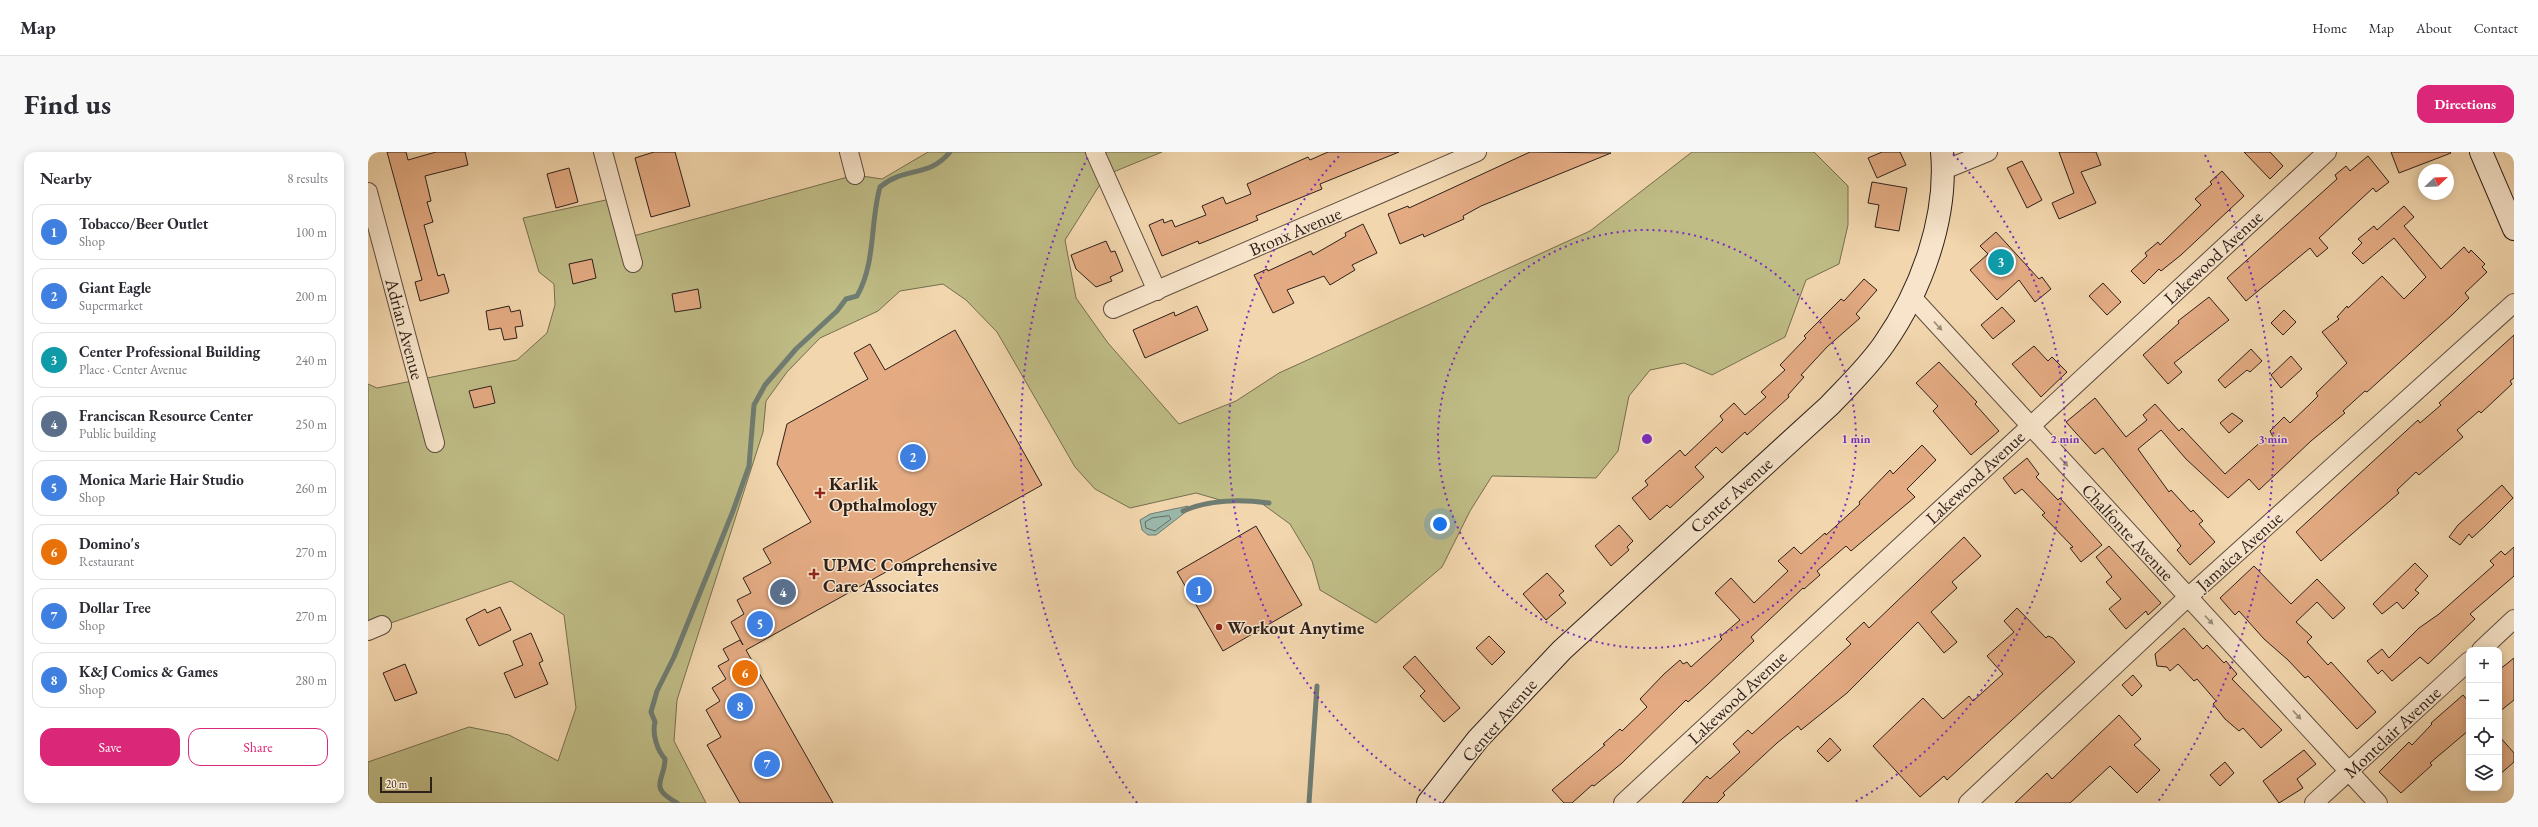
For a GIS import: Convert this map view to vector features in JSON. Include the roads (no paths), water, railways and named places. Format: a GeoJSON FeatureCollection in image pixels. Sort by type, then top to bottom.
{"type":"FeatureCollection","features":[{"type":"Feature","properties":{"kind":"street"},"geometry":{"type":"LineString","coordinates":[[603,152],[633,263]]}},
{"type":"Feature","properties":{"kind":"street"},"geometry":{"type":"LineString","coordinates":[[849,152],[855,175]]}},
{"type":"Feature","properties":{"kind":"street"},"geometry":{"type":"LineString","coordinates":[[1095,152],[1157,291]]}},
{"type":"Feature","properties":{"kind":"street","name":"Bronx Avenue"},"geometry":{"type":"LineString","coordinates":[[1113,309],[1477,152]]}},
{"type":"Feature","properties":{"kind":"street"},"geometry":{"type":"LineString","coordinates":[[1943,161],[1988,152]]}},
{"type":"Feature","properties":{"kind":"street","name":"Lakewood Avenue"},"geometry":{"type":"LineString","coordinates":[[1623,803],[2030,425],[2327,152]]}},
{"type":"Feature","properties":{"kind":"street"},"geometry":{"type":"LineString","coordinates":[[2481,152],[2514,229]]}},
{"type":"Feature","properties":{"kind":"street","name":"Center Avenue"},"geometry":{"type":"LineString","coordinates":[[1433,800],[1478,739],[1562,650],[1860,375],[1884,345],[1912,297],[1921,276],[1933,238],[1943,161]]}},
{"type":"Feature","properties":{"kind":"street","name":"Adrian Avenue"},"geometry":{"type":"LineString","coordinates":[[368,192],[436,443]]}},
{"type":"Feature","properties":{"kind":"street","name":"Chalfonte Avenue"},"geometry":{"type":"LineString","coordinates":[[1912,297],[2378,803]]}},
{"type":"Feature","properties":{"kind":"street","name":"Jamaica Avenue"},"geometry":{"type":"LineString","coordinates":[[1968,803],[2188,597],[2514,303]]}},
{"type":"Feature","properties":{"kind":"street"},"geometry":{"type":"LineString","coordinates":[[2484,647],[2514,620]]}},
{"type":"Feature","properties":{"kind":"street","name":"Montclair Avenue"},"geometry":{"type":"LineString","coordinates":[[2314,803],[2466,664]]}},
{"type":"Feature","properties":{"kind":"water"},"geometry":{"type":"Polygon","coordinates":[[[1188,506],[1187,511],[1156,535],[1148,535],[1142,530],[1140,520],[1150,514],[1188,506]]]}},
{"type":"Feature","properties":{"kind":"waterway"},"geometry":{"type":"LineString","coordinates":[[677,803],[662,792],[660,787],[665,759],[656,742],[654,732],[655,722],[651,712],[657,691],[674,657],[733,511],[749,466],[754,405],[765,385],[796,349],[837,311],[846,299],[857,296],[863,283],[870,256],[880,187],[899,176],[934,165],[950,152]]}},
{"type":"Feature","properties":{"kind":"waterway"},"geometry":{"type":"LineString","coordinates":[[1183,511],[1214,502],[1247,501],[1269,503]]}},
{"type":"Feature","properties":{"kind":"waterway"},"geometry":{"type":"LineString","coordinates":[[1309,803],[1317,686]]}},
{"type":"Feature","properties":{"kind":"place","name":"Center Professional Building"},"geometry":{"type":"Point","coordinates":[2001,262]}},
{"type":"Feature","properties":{"kind":"place","name":"Giant Eagle"},"geometry":{"type":"Point","coordinates":[913,457]}},
{"type":"Feature","properties":{"kind":"place","name":"Karlik Opthalmology"},"geometry":{"type":"Point","coordinates":[820,493]}},
{"type":"Feature","properties":{"kind":"place","name":"UPMC Comprehensive Care Associates"},"geometry":{"type":"Point","coordinates":[814,574]}},
{"type":"Feature","properties":{"kind":"place","name":"Tobacco/Beer Outlet"},"geometry":{"type":"Point","coordinates":[1199,590]}},
{"type":"Feature","properties":{"kind":"place","name":"Franciscan Resource Center"},"geometry":{"type":"Point","coordinates":[783,592]}},
{"type":"Feature","properties":{"kind":"place","name":"Monica Marie Hair Studio"},"geometry":{"type":"Point","coordinates":[760,624]}},
{"type":"Feature","properties":{"kind":"place","name":"Workout Anytime"},"geometry":{"type":"Point","coordinates":[1219,627]}},
{"type":"Feature","properties":{"kind":"place","name":"Domino's"},"geometry":{"type":"Point","coordinates":[745,673]}},
{"type":"Feature","properties":{"kind":"place","name":"K&J Comics & Games"},"geometry":{"type":"Point","coordinates":[740,706]}},
{"type":"Feature","properties":{"kind":"place","name":"Dollar Tree"},"geometry":{"type":"Point","coordinates":[767,764]}}]}
